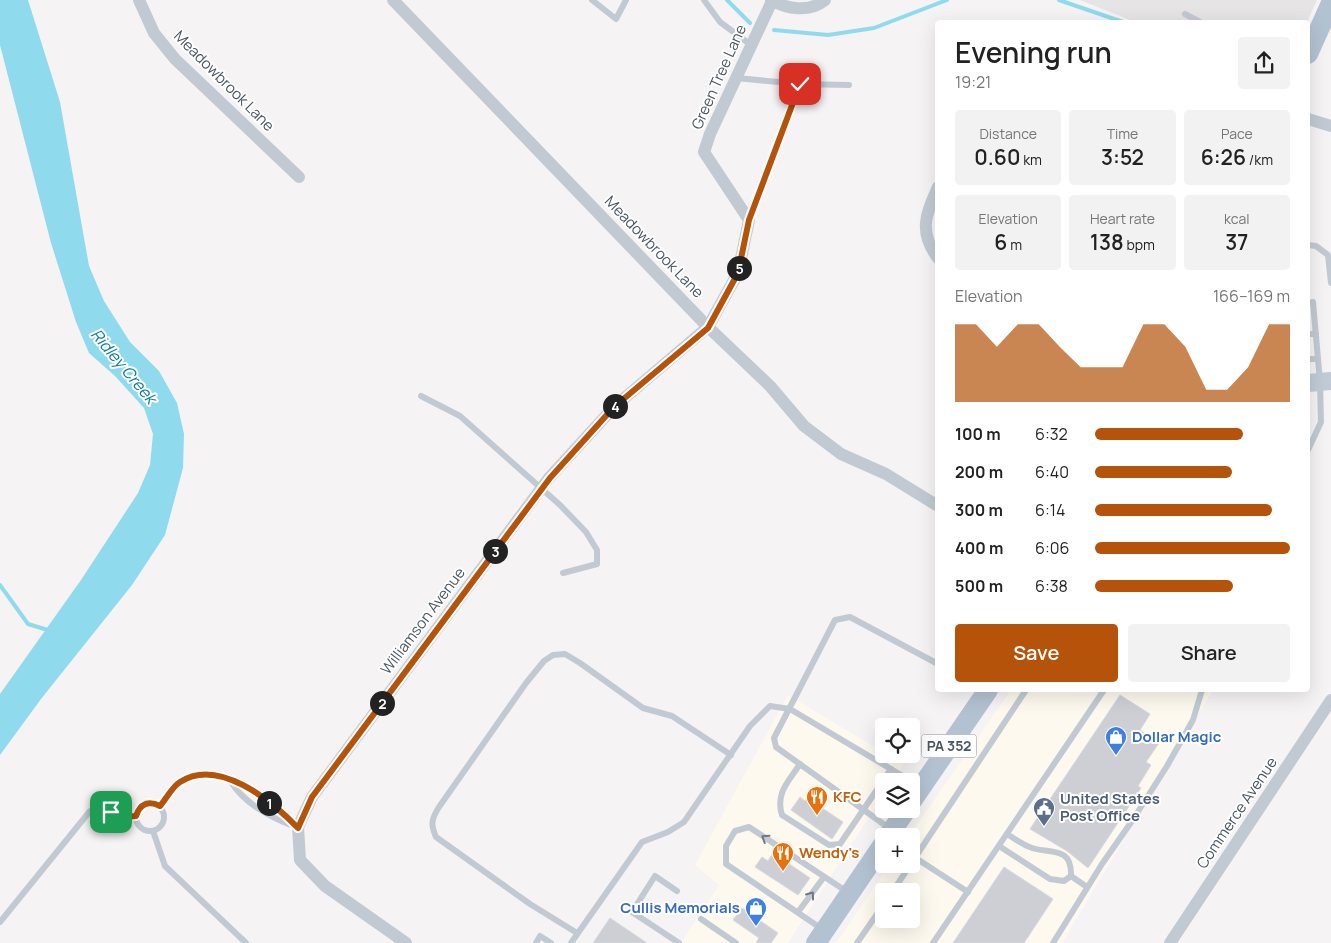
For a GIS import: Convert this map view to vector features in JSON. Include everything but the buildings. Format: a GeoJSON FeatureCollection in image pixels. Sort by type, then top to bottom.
{"type":"FeatureCollection","features":[{"type":"Feature","properties":{"kind":"main road"},"geometry":{"type":"LineString","coordinates":[[1310,50],[1331,3]]}},
{"type":"Feature","properties":{"kind":"main road","name":"PA 352"},"geometry":{"type":"LineString","coordinates":[[920,780],[986,692]]}},
{"type":"Feature","properties":{"kind":"main road"},"geometry":{"type":"LineString","coordinates":[[820,937],[875,856]]}},
{"type":"Feature","properties":{"kind":"street","name":"Meadowbrook Lane"},"geometry":{"type":"LineString","coordinates":[[139,0],[154,33],[175,59],[299,177]]}},
{"type":"Feature","properties":{"kind":"street","name":"Meadowbrook Lane"},"geometry":{"type":"LineString","coordinates":[[393,0],[708,328],[770,386],[804,426],[841,454],[886,474],[935,504]]}},
{"type":"Feature","properties":{"kind":"street"},"geometry":{"type":"LineString","coordinates":[[772,1],[795,10],[820,4],[824,0]]}},
{"type":"Feature","properties":{"kind":"street","name":"Green Tree Lane"},"geometry":{"type":"LineString","coordinates":[[749,220],[704,152],[772,1]]}},
{"type":"Feature","properties":{"kind":"street"},"geometry":{"type":"LineString","coordinates":[[1310,119],[1331,126]]}},
{"type":"Feature","properties":{"kind":"street"},"geometry":{"type":"LineString","coordinates":[[935,193],[928,208],[924,231],[935,252]]}},
{"type":"Feature","properties":{"kind":"street"},"geometry":{"type":"LineString","coordinates":[[708,328],[738,273],[749,220]]}},
{"type":"Feature","properties":{"kind":"street","name":"Williamson Avenue"},"geometry":{"type":"LineString","coordinates":[[406,943],[325,886],[300,860],[298,828],[312,797],[541,489],[614,407],[708,328]]}},
{"type":"Feature","properties":{"kind":"street","name":"Commerce Avenue"},"geometry":{"type":"LineString","coordinates":[[1170,943],[1331,700]]}},
{"type":"Feature","properties":{"kind":"lane"},"geometry":{"type":"LineString","coordinates":[[592,0],[616,19],[626,0]]}},
{"type":"Feature","properties":{"kind":"lane"},"geometry":{"type":"LineString","coordinates":[[704,0],[720,22],[751,45]]}},
{"type":"Feature","properties":{"kind":"lane"},"geometry":{"type":"LineString","coordinates":[[1185,14],[1196,20]]}},
{"type":"Feature","properties":{"kind":"lane"},"geometry":{"type":"LineString","coordinates":[[736,78],[800,84],[849,85]]}},
{"type":"Feature","properties":{"kind":"lane"},"geometry":{"type":"LineString","coordinates":[[749,220],[800,84]]}},
{"type":"Feature","properties":{"kind":"lane"},"geometry":{"type":"LineString","coordinates":[[1310,245],[1316,246],[1328,255],[1331,283]]}},
{"type":"Feature","properties":{"kind":"lane"},"geometry":{"type":"LineString","coordinates":[[1310,303],[1313,302],[1320,382],[1320,422],[1310,445]]}},
{"type":"Feature","properties":{"kind":"lane"},"geometry":{"type":"LineString","coordinates":[[1310,334],[1316,334]]}},
{"type":"Feature","properties":{"kind":"lane"},"geometry":{"type":"LineString","coordinates":[[1310,360],[1318,359]]}},
{"type":"Feature","properties":{"kind":"lane"},"geometry":{"type":"LineString","coordinates":[[420,396],[460,416],[560,505],[586,532],[597,550],[597,564],[564,573]]}},
{"type":"Feature","properties":{"kind":"lane"},"geometry":{"type":"LineString","coordinates":[[881,828],[863,809],[776,746],[774,738],[835,620],[850,617],[935,662]]}},
{"type":"Feature","properties":{"kind":"lane"},"geometry":{"type":"LineString","coordinates":[[577,934],[530,904],[436,837],[431,827],[433,817],[439,806],[526,683],[544,661],[553,655],[565,654],[580,662],[643,708],[672,716],[731,755]]}},
{"type":"Feature","properties":{"kind":"lane"},"geometry":{"type":"LineString","coordinates":[[920,847],[1025,692]]}},
{"type":"Feature","properties":{"kind":"lane"},"geometry":{"type":"LineString","coordinates":[[933,943],[1103,692]]}},
{"type":"Feature","properties":{"kind":"lane"},"geometry":{"type":"LineString","coordinates":[[1053,943],[1087,887],[1167,766],[1193,720],[1201,692]]}},
{"type":"Feature","properties":{"kind":"lane"},"geometry":{"type":"LineString","coordinates":[[572,943],[642,842],[668,832],[684,822],[750,726],[770,706],[790,709],[896,773]]}},
{"type":"Feature","properties":{"kind":"lane"},"geometry":{"type":"LineString","coordinates":[[800,764],[783,790],[778,804],[782,815],[829,845],[840,844],[891,769]]}},
{"type":"Feature","properties":{"kind":"lane"},"geometry":{"type":"LineString","coordinates":[[160,806],[178,782],[198,773],[213,774],[244,786],[282,811],[298,828]]}},
{"type":"Feature","properties":{"kind":"lane"},"geometry":{"type":"LineString","coordinates":[[231,782],[240,796],[276,820],[298,828]]}},
{"type":"Feature","properties":{"kind":"lane"},"geometry":{"type":"LineString","coordinates":[[136,816],[142,805],[148,803],[160,806]]}},
{"type":"Feature","properties":{"kind":"lane"},"geometry":{"type":"LineString","coordinates":[[136,816],[141,828],[153,831],[159,828],[165,818],[160,806]]}},
{"type":"Feature","properties":{"kind":"lane"},"geometry":{"type":"LineString","coordinates":[[0,922],[90,811],[100,808],[122,817],[136,816]]}},
{"type":"Feature","properties":{"kind":"lane"},"geometry":{"type":"LineString","coordinates":[[820,937],[798,912],[726,864],[726,846],[735,831],[749,827],[850,894]]}},
{"type":"Feature","properties":{"kind":"lane"},"geometry":{"type":"LineString","coordinates":[[153,831],[165,866],[246,943]]}},
{"type":"Feature","properties":{"kind":"lane"},"geometry":{"type":"LineString","coordinates":[[999,846],[1050,879],[1064,882],[1071,876],[1071,865],[1062,854],[1057,851],[1034,849],[1007,834]]}},
{"type":"Feature","properties":{"kind":"lane"},"geometry":{"type":"LineString","coordinates":[[920,861],[968,892]]}},
{"type":"Feature","properties":{"kind":"lane"},"geometry":{"type":"LineString","coordinates":[[677,892],[655,876],[632,912],[679,943]]}},
{"type":"Feature","properties":{"kind":"lane"},"geometry":{"type":"LineString","coordinates":[[1071,876],[1087,887]]}},
{"type":"Feature","properties":{"kind":"lane"},"geometry":{"type":"LineString","coordinates":[[798,912],[824,877]]}},
{"type":"Feature","properties":{"kind":"lane"},"geometry":{"type":"LineString","coordinates":[[857,943],[875,917]]}},
{"type":"Feature","properties":{"kind":"lane"},"geometry":{"type":"LineString","coordinates":[[701,919],[736,943]]}},
{"type":"Feature","properties":{"kind":"lane"},"geometry":{"type":"LineString","coordinates":[[536,943],[540,936],[552,943]]}},
{"type":"Feature","properties":{"kind":"shaded area"},"geometry":{"type":"Polygon","coordinates":[[[1080,0],[1317,0],[1308,20],[1130,20],[1080,0]]]}},
{"type":"Feature","properties":{"kind":"shaded area"},"geometry":{"type":"Polygon","coordinates":[[[1010,692],[1212,692],[1062,943],[836,943],[875,886],[875,928],[920,928],[920,883],[877,883],[884,873],[920,873],[920,828],[915,828],[1010,692]]]}},
{"type":"Feature","properties":{"kind":"shaded area"},"geometry":{"type":"Polygon","coordinates":[[[788,695],[875,747],[875,763],[903,764],[897,773],[875,773],[875,808],[788,943],[681,943],[719,885],[695,865],[788,695]]]}},
{"type":"Feature","properties":{"kind":"water","name":"Ridley Creek"},"geometry":{"type":"Polygon","coordinates":[[[0,0],[28,0],[60,102],[89,266],[104,301],[130,342],[159,371],[177,403],[184,434],[183,468],[165,535],[132,585],[41,699],[0,755],[0,694],[81,580],[138,493],[150,465],[153,434],[144,408],[115,376],[89,353],[76,322],[51,243],[0,45],[0,0]]]}},
{"type":"Feature","properties":{"kind":"waterway"},"geometry":{"type":"LineString","coordinates":[[727,0],[750,23]]}},
{"type":"Feature","properties":{"kind":"waterway"},"geometry":{"type":"LineString","coordinates":[[774,30],[828,35],[874,28],[947,0]]}},
{"type":"Feature","properties":{"kind":"waterway"},"geometry":{"type":"LineString","coordinates":[[1059,0],[1117,20]]}},
{"type":"Feature","properties":{"kind":"waterway"},"geometry":{"type":"LineString","coordinates":[[0,585],[28,624],[51,631]]}},
{"type":"Feature","properties":{"kind":"place","name":"Dollar Magic"},"geometry":{"type":"Point","coordinates":[1116,756]}},
{"type":"Feature","properties":{"kind":"place","name":"KFC"},"geometry":{"type":"Point","coordinates":[817,816]}},
{"type":"Feature","properties":{"kind":"place","name":"United States Post Office"},"geometry":{"type":"Point","coordinates":[1044,827]}},
{"type":"Feature","properties":{"kind":"place","name":"Wendy's"},"geometry":{"type":"Point","coordinates":[783,872]}},
{"type":"Feature","properties":{"kind":"place","name":"Cullis Memorials"},"geometry":{"type":"Point","coordinates":[756,927]}},
{"type":"Feature","properties":{"kind":"route"},"geometry":{"type":"LineString","coordinates":[[111,812],[122,817],[136,816],[142,805],[154,803],[160,806],[178,782],[198,773],[213,774],[244,786],[282,811],[298,828],[312,797],[550,478],[614,407],[708,328],[738,273],[749,220],[800,84]]}}]}
